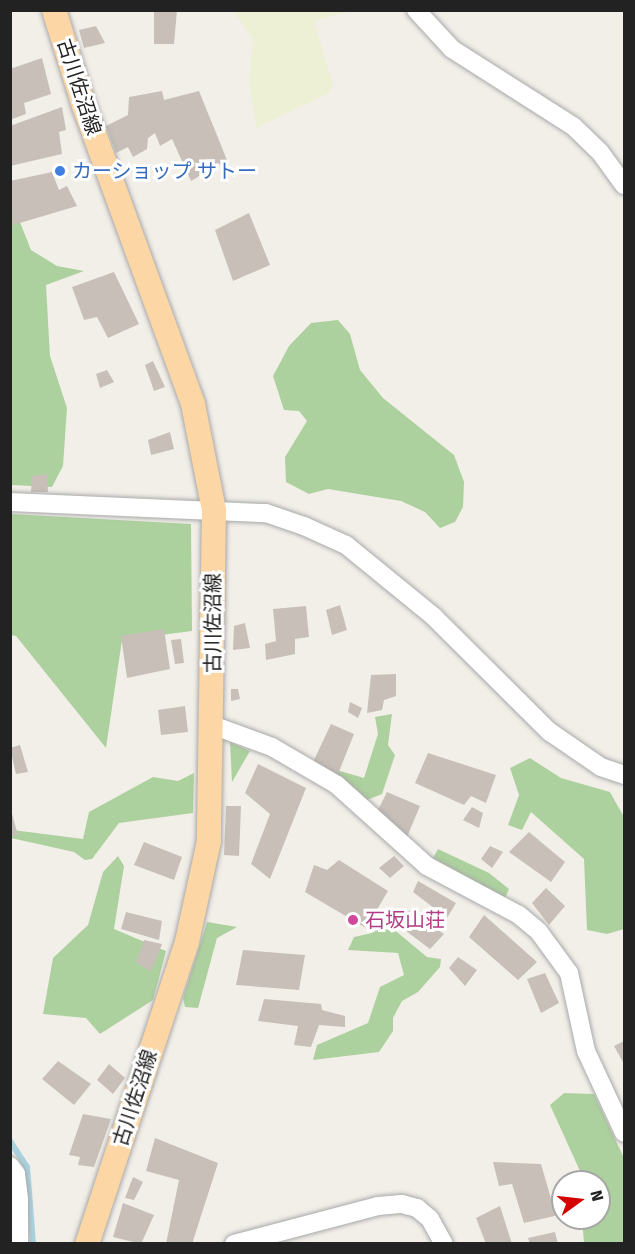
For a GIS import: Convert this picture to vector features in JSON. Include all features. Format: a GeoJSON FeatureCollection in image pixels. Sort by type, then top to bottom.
{"type":"FeatureCollection","features":[{"type":"Feature","properties":{"kind":"main road","name":"古川佐沼線"},"geometry":{"type":"LineString","coordinates":[[54,10],[84,106],[193,404],[214,510],[212,796],[200,889],[187,942],[87,1244]]}},
{"type":"Feature","properties":{"kind":"street"},"geometry":{"type":"LineString","coordinates":[[416,10],[452,49],[573,126],[600,152],[624,185]]}},
{"type":"Feature","properties":{"kind":"street"},"geometry":{"type":"LineString","coordinates":[[10,502],[266,513],[346,545],[433,616],[550,732],[601,767],[624,775]]}},
{"type":"Feature","properties":{"kind":"street"},"geometry":{"type":"LineString","coordinates":[[212,725],[272,747],[337,786],[427,866],[519,915],[539,932],[569,973],[586,1051],[624,1133]]}},
{"type":"Feature","properties":{"kind":"street"},"geometry":{"type":"LineString","coordinates":[[10,1166],[19,1200],[19,1244]]}},
{"type":"Feature","properties":{"kind":"street"},"geometry":{"type":"LineString","coordinates":[[234,1244],[378,1206],[402,1204],[417,1208],[430,1219],[444,1244]]}},
{"type":"Feature","properties":{"kind":"green space"},"geometry":{"type":"Polygon","coordinates":[[[233,11],[351,11],[314,21],[333,85],[329,93],[256,128],[249,82],[253,39],[233,11]]]}},
{"type":"Feature","properties":{"kind":"green space"},"geometry":{"type":"Polygon","coordinates":[[[10,197],[31,250],[57,266],[84,271],[46,285],[50,356],[67,408],[63,466],[52,487],[11,485],[10,197]]]}},
{"type":"Feature","properties":{"kind":"green space"},"geometry":{"type":"Polygon","coordinates":[[[338,320],[350,334],[360,370],[383,398],[454,455],[464,482],[463,507],[455,522],[440,528],[425,512],[401,501],[328,489],[309,494],[286,482],[285,457],[307,421],[299,411],[284,410],[273,376],[289,346],[311,323],[338,320]]]}},
{"type":"Feature","properties":{"kind":"green space"},"geometry":{"type":"Polygon","coordinates":[[[10,514],[191,524],[192,631],[122,640],[106,748],[16,636],[11,635],[10,514]]]}},
{"type":"Feature","properties":{"kind":"green space"},"geometry":{"type":"Polygon","coordinates":[[[392,714],[388,745],[395,755],[382,794],[367,800],[323,766],[364,778],[378,734],[375,717],[392,714]]]}},
{"type":"Feature","properties":{"kind":"green space"},"geometry":{"type":"Polygon","coordinates":[[[230,742],[250,751],[232,782],[230,742]]]}},
{"type":"Feature","properties":{"kind":"green space"},"geometry":{"type":"Polygon","coordinates":[[[530,758],[561,778],[610,792],[624,817],[624,929],[607,934],[587,930],[584,859],[531,812],[522,830],[508,825],[519,795],[510,768],[530,758]]]}},
{"type":"Feature","properties":{"kind":"green space"},"geometry":{"type":"Polygon","coordinates":[[[194,773],[193,813],[119,823],[92,859],[85,860],[74,852],[11,838],[13,830],[83,839],[89,812],[153,777],[178,781],[194,773]]]}},
{"type":"Feature","properties":{"kind":"green space"},"geometry":{"type":"Polygon","coordinates":[[[438,849],[489,873],[509,889],[505,898],[433,858],[438,849]]]}},
{"type":"Feature","properties":{"kind":"green space"},"geometry":{"type":"Polygon","coordinates":[[[118,856],[124,866],[114,929],[166,951],[153,1000],[100,1034],[86,1018],[43,1014],[53,958],[88,925],[103,872],[118,856]]]}},
{"type":"Feature","properties":{"kind":"green space"},"geometry":{"type":"Polygon","coordinates":[[[207,922],[237,927],[217,938],[198,1008],[185,1007],[183,998],[207,922]]]}},
{"type":"Feature","properties":{"kind":"green space"},"geometry":{"type":"Polygon","coordinates":[[[386,923],[427,957],[441,959],[440,967],[418,992],[402,1001],[393,1018],[393,1031],[379,1052],[313,1060],[317,1045],[368,1023],[380,987],[404,975],[398,953],[348,950],[354,937],[372,933],[386,923]]]}},
{"type":"Feature","properties":{"kind":"green space"},"geometry":{"type":"Polygon","coordinates":[[[564,1093],[594,1094],[624,1158],[624,1243],[584,1243],[583,1230],[611,1230],[611,1170],[580,1170],[550,1105],[564,1093]]]}},
{"type":"Feature","properties":{"kind":"building"},"geometry":{"type":"Polygon","coordinates":[[[154,10],[177,10],[174,44],[154,44],[154,10]]]}},
{"type":"Feature","properties":{"kind":"building"},"geometry":{"type":"Polygon","coordinates":[[[96,26],[105,43],[84,48],[79,30],[96,26]]]}},
{"type":"Feature","properties":{"kind":"building"},"geometry":{"type":"Polygon","coordinates":[[[42,58],[51,94],[24,103],[26,114],[10,120],[10,69],[42,58]]]}},
{"type":"Feature","properties":{"kind":"building"},"geometry":{"type":"Polygon","coordinates":[[[162,91],[164,100],[199,91],[227,160],[191,181],[172,139],[160,146],[155,133],[148,138],[147,149],[133,157],[128,147],[116,153],[106,126],[128,115],[129,97],[162,91]]]}},
{"type":"Feature","properties":{"kind":"building"},"geometry":{"type":"Polygon","coordinates":[[[62,107],[66,130],[59,132],[62,154],[10,166],[10,126],[62,107]]]}},
{"type":"Feature","properties":{"kind":"building"},"geometry":{"type":"Polygon","coordinates":[[[52,172],[59,190],[67,186],[77,206],[13,225],[10,181],[52,172]]]}},
{"type":"Feature","properties":{"kind":"building"},"geometry":{"type":"Polygon","coordinates":[[[249,213],[270,265],[233,281],[215,230],[249,213]]]}},
{"type":"Feature","properties":{"kind":"building"},"geometry":{"type":"Polygon","coordinates":[[[114,272],[139,324],[108,338],[97,317],[84,320],[72,287],[114,272]]]}},
{"type":"Feature","properties":{"kind":"building"},"geometry":{"type":"Polygon","coordinates":[[[153,361],[165,387],[154,391],[145,365],[153,361]]]}},
{"type":"Feature","properties":{"kind":"building"},"geometry":{"type":"Polygon","coordinates":[[[107,370],[114,382],[100,388],[96,374],[107,370]]]}},
{"type":"Feature","properties":{"kind":"building"},"geometry":{"type":"Polygon","coordinates":[[[170,432],[174,449],[151,455],[148,440],[170,432]]]}},
{"type":"Feature","properties":{"kind":"building"},"geometry":{"type":"Polygon","coordinates":[[[47,474],[48,492],[31,492],[32,476],[47,474]]]}},
{"type":"Feature","properties":{"kind":"building"},"geometry":{"type":"Polygon","coordinates":[[[340,605],[347,630],[332,635],[326,610],[340,605]]]}},
{"type":"Feature","properties":{"kind":"building"},"geometry":{"type":"Polygon","coordinates":[[[306,606],[309,637],[295,639],[295,654],[266,660],[265,644],[276,641],[273,609],[306,606]]]}},
{"type":"Feature","properties":{"kind":"building"},"geometry":{"type":"Polygon","coordinates":[[[245,623],[250,648],[233,650],[234,626],[245,623]]]}},
{"type":"Feature","properties":{"kind":"building"},"geometry":{"type":"Polygon","coordinates":[[[164,629],[170,669],[127,678],[121,636],[164,629]]]}},
{"type":"Feature","properties":{"kind":"building"},"geometry":{"type":"Polygon","coordinates":[[[181,639],[184,663],[175,664],[171,640],[181,639]]]}},
{"type":"Feature","properties":{"kind":"building"},"geometry":{"type":"Polygon","coordinates":[[[396,674],[396,696],[384,700],[382,710],[367,713],[371,675],[396,674]]]}},
{"type":"Feature","properties":{"kind":"building"},"geometry":{"type":"Polygon","coordinates":[[[231,689],[238,689],[240,699],[231,701],[231,689]]]}},
{"type":"Feature","properties":{"kind":"building"},"geometry":{"type":"Polygon","coordinates":[[[350,702],[362,708],[358,718],[348,712],[350,702]]]}},
{"type":"Feature","properties":{"kind":"building"},"geometry":{"type":"Polygon","coordinates":[[[185,706],[188,732],[161,735],[158,710],[185,706]]]}},
{"type":"Feature","properties":{"kind":"building"},"geometry":{"type":"Polygon","coordinates":[[[331,724],[354,734],[336,779],[313,762],[331,724]]]}},
{"type":"Feature","properties":{"kind":"building"},"geometry":{"type":"Polygon","coordinates":[[[20,745],[28,772],[16,774],[10,748],[20,745]]]}},
{"type":"Feature","properties":{"kind":"building"},"geometry":{"type":"Polygon","coordinates":[[[428,753],[496,775],[486,803],[471,796],[464,805],[415,783],[428,753]]]}},
{"type":"Feature","properties":{"kind":"building"},"geometry":{"type":"Polygon","coordinates":[[[258,764],[306,788],[270,879],[251,864],[270,814],[245,793],[258,764]]]}},
{"type":"Feature","properties":{"kind":"building"},"geometry":{"type":"Polygon","coordinates":[[[387,792],[420,806],[407,837],[376,814],[387,792]]]}},
{"type":"Feature","properties":{"kind":"building"},"geometry":{"type":"Polygon","coordinates":[[[226,806],[241,806],[239,856],[224,855],[226,806]]]}},
{"type":"Feature","properties":{"kind":"building"},"geometry":{"type":"Polygon","coordinates":[[[10,807],[18,835],[10,837],[10,807]]]}},
{"type":"Feature","properties":{"kind":"building"},"geometry":{"type":"Polygon","coordinates":[[[472,807],[483,813],[479,828],[463,820],[472,807]]]}},
{"type":"Feature","properties":{"kind":"building"},"geometry":{"type":"Polygon","coordinates":[[[529,832],[565,862],[551,882],[509,852],[529,832]]]}},
{"type":"Feature","properties":{"kind":"building"},"geometry":{"type":"Polygon","coordinates":[[[144,842],[182,857],[174,880],[134,865],[144,842]]]}},
{"type":"Feature","properties":{"kind":"building"},"geometry":{"type":"Polygon","coordinates":[[[490,846],[503,852],[492,868],[481,859],[490,846]]]}},
{"type":"Feature","properties":{"kind":"building"},"geometry":{"type":"Polygon","coordinates":[[[394,856],[404,866],[390,878],[379,868],[394,856]]]}},
{"type":"Feature","properties":{"kind":"building"},"geometry":{"type":"Polygon","coordinates":[[[339,860],[388,891],[366,928],[305,892],[314,865],[327,870],[339,860]]]}},
{"type":"Feature","properties":{"kind":"building"},"geometry":{"type":"Polygon","coordinates":[[[418,881],[456,903],[447,918],[413,892],[418,881]]]}},
{"type":"Feature","properties":{"kind":"building"},"geometry":{"type":"Polygon","coordinates":[[[546,888],[565,906],[549,925],[532,903],[546,888]]]}},
{"type":"Feature","properties":{"kind":"building"},"geometry":{"type":"Polygon","coordinates":[[[409,911],[444,934],[430,949],[398,925],[409,911]]]}},
{"type":"Feature","properties":{"kind":"building"},"geometry":{"type":"Polygon","coordinates":[[[126,912],[162,921],[159,940],[121,929],[126,912]]]}},
{"type":"Feature","properties":{"kind":"building"},"geometry":{"type":"Polygon","coordinates":[[[484,915],[537,962],[518,980],[469,937],[484,915]]]}},
{"type":"Feature","properties":{"kind":"building"},"geometry":{"type":"Polygon","coordinates":[[[144,940],[162,944],[151,972],[136,962],[144,940]]]}},
{"type":"Feature","properties":{"kind":"building"},"geometry":{"type":"Polygon","coordinates":[[[243,950],[305,955],[299,990],[236,985],[243,950]]]}},
{"type":"Feature","properties":{"kind":"building"},"geometry":{"type":"Polygon","coordinates":[[[458,957],[477,970],[465,986],[449,968],[458,957]]]}},
{"type":"Feature","properties":{"kind":"building"},"geometry":{"type":"Polygon","coordinates":[[[545,973],[559,1003],[541,1013],[527,979],[545,973]]]}},
{"type":"Feature","properties":{"kind":"building"},"geometry":{"type":"Polygon","coordinates":[[[264,999],[321,1004],[322,1010],[345,1016],[345,1027],[319,1025],[311,1047],[294,1045],[298,1026],[258,1021],[264,999]]]}},
{"type":"Feature","properties":{"kind":"building"},"geometry":{"type":"Polygon","coordinates":[[[624,1041],[624,1064],[614,1046],[624,1041]]]}},
{"type":"Feature","properties":{"kind":"building"},"geometry":{"type":"Polygon","coordinates":[[[58,1061],[91,1084],[74,1105],[42,1079],[58,1061]]]}},
{"type":"Feature","properties":{"kind":"building"},"geometry":{"type":"Polygon","coordinates":[[[109,1064],[125,1078],[113,1094],[97,1080],[109,1064]]]}},
{"type":"Feature","properties":{"kind":"building"},"geometry":{"type":"Polygon","coordinates":[[[83,1114],[111,1119],[94,1167],[78,1165],[80,1157],[69,1155],[83,1114]]]}},
{"type":"Feature","properties":{"kind":"building"},"geometry":{"type":"Polygon","coordinates":[[[155,1138],[218,1163],[192,1244],[166,1244],[179,1180],[146,1171],[155,1138]]]}},
{"type":"Feature","properties":{"kind":"building"},"geometry":{"type":"Polygon","coordinates":[[[493,1162],[541,1164],[551,1199],[551,1217],[524,1223],[512,1184],[499,1186],[493,1162]]]}},
{"type":"Feature","properties":{"kind":"building"},"geometry":{"type":"Polygon","coordinates":[[[133,1177],[143,1182],[134,1200],[125,1198],[133,1177]]]}},
{"type":"Feature","properties":{"kind":"building"},"geometry":{"type":"Polygon","coordinates":[[[123,1203],[154,1215],[141,1244],[113,1237],[123,1203]]]}},
{"type":"Feature","properties":{"kind":"building"},"geometry":{"type":"Polygon","coordinates":[[[500,1206],[512,1244],[486,1244],[476,1218],[500,1206]]]}},
{"type":"Feature","properties":{"kind":"building"},"geometry":{"type":"Polygon","coordinates":[[[555,1232],[558,1244],[530,1244],[528,1238],[555,1232]]]}},
{"type":"Feature","properties":{"kind":"waterway"},"geometry":{"type":"LineString","coordinates":[[10,1141],[27,1167],[33,1244]]}},
{"type":"Feature","properties":{"kind":"place","name":"カーショップ サトー"},"geometry":{"type":"Point","coordinates":[60,171]}},
{"type":"Feature","properties":{"kind":"place","name":"石坂山荘"},"geometry":{"type":"Point","coordinates":[353,920]}}]}
